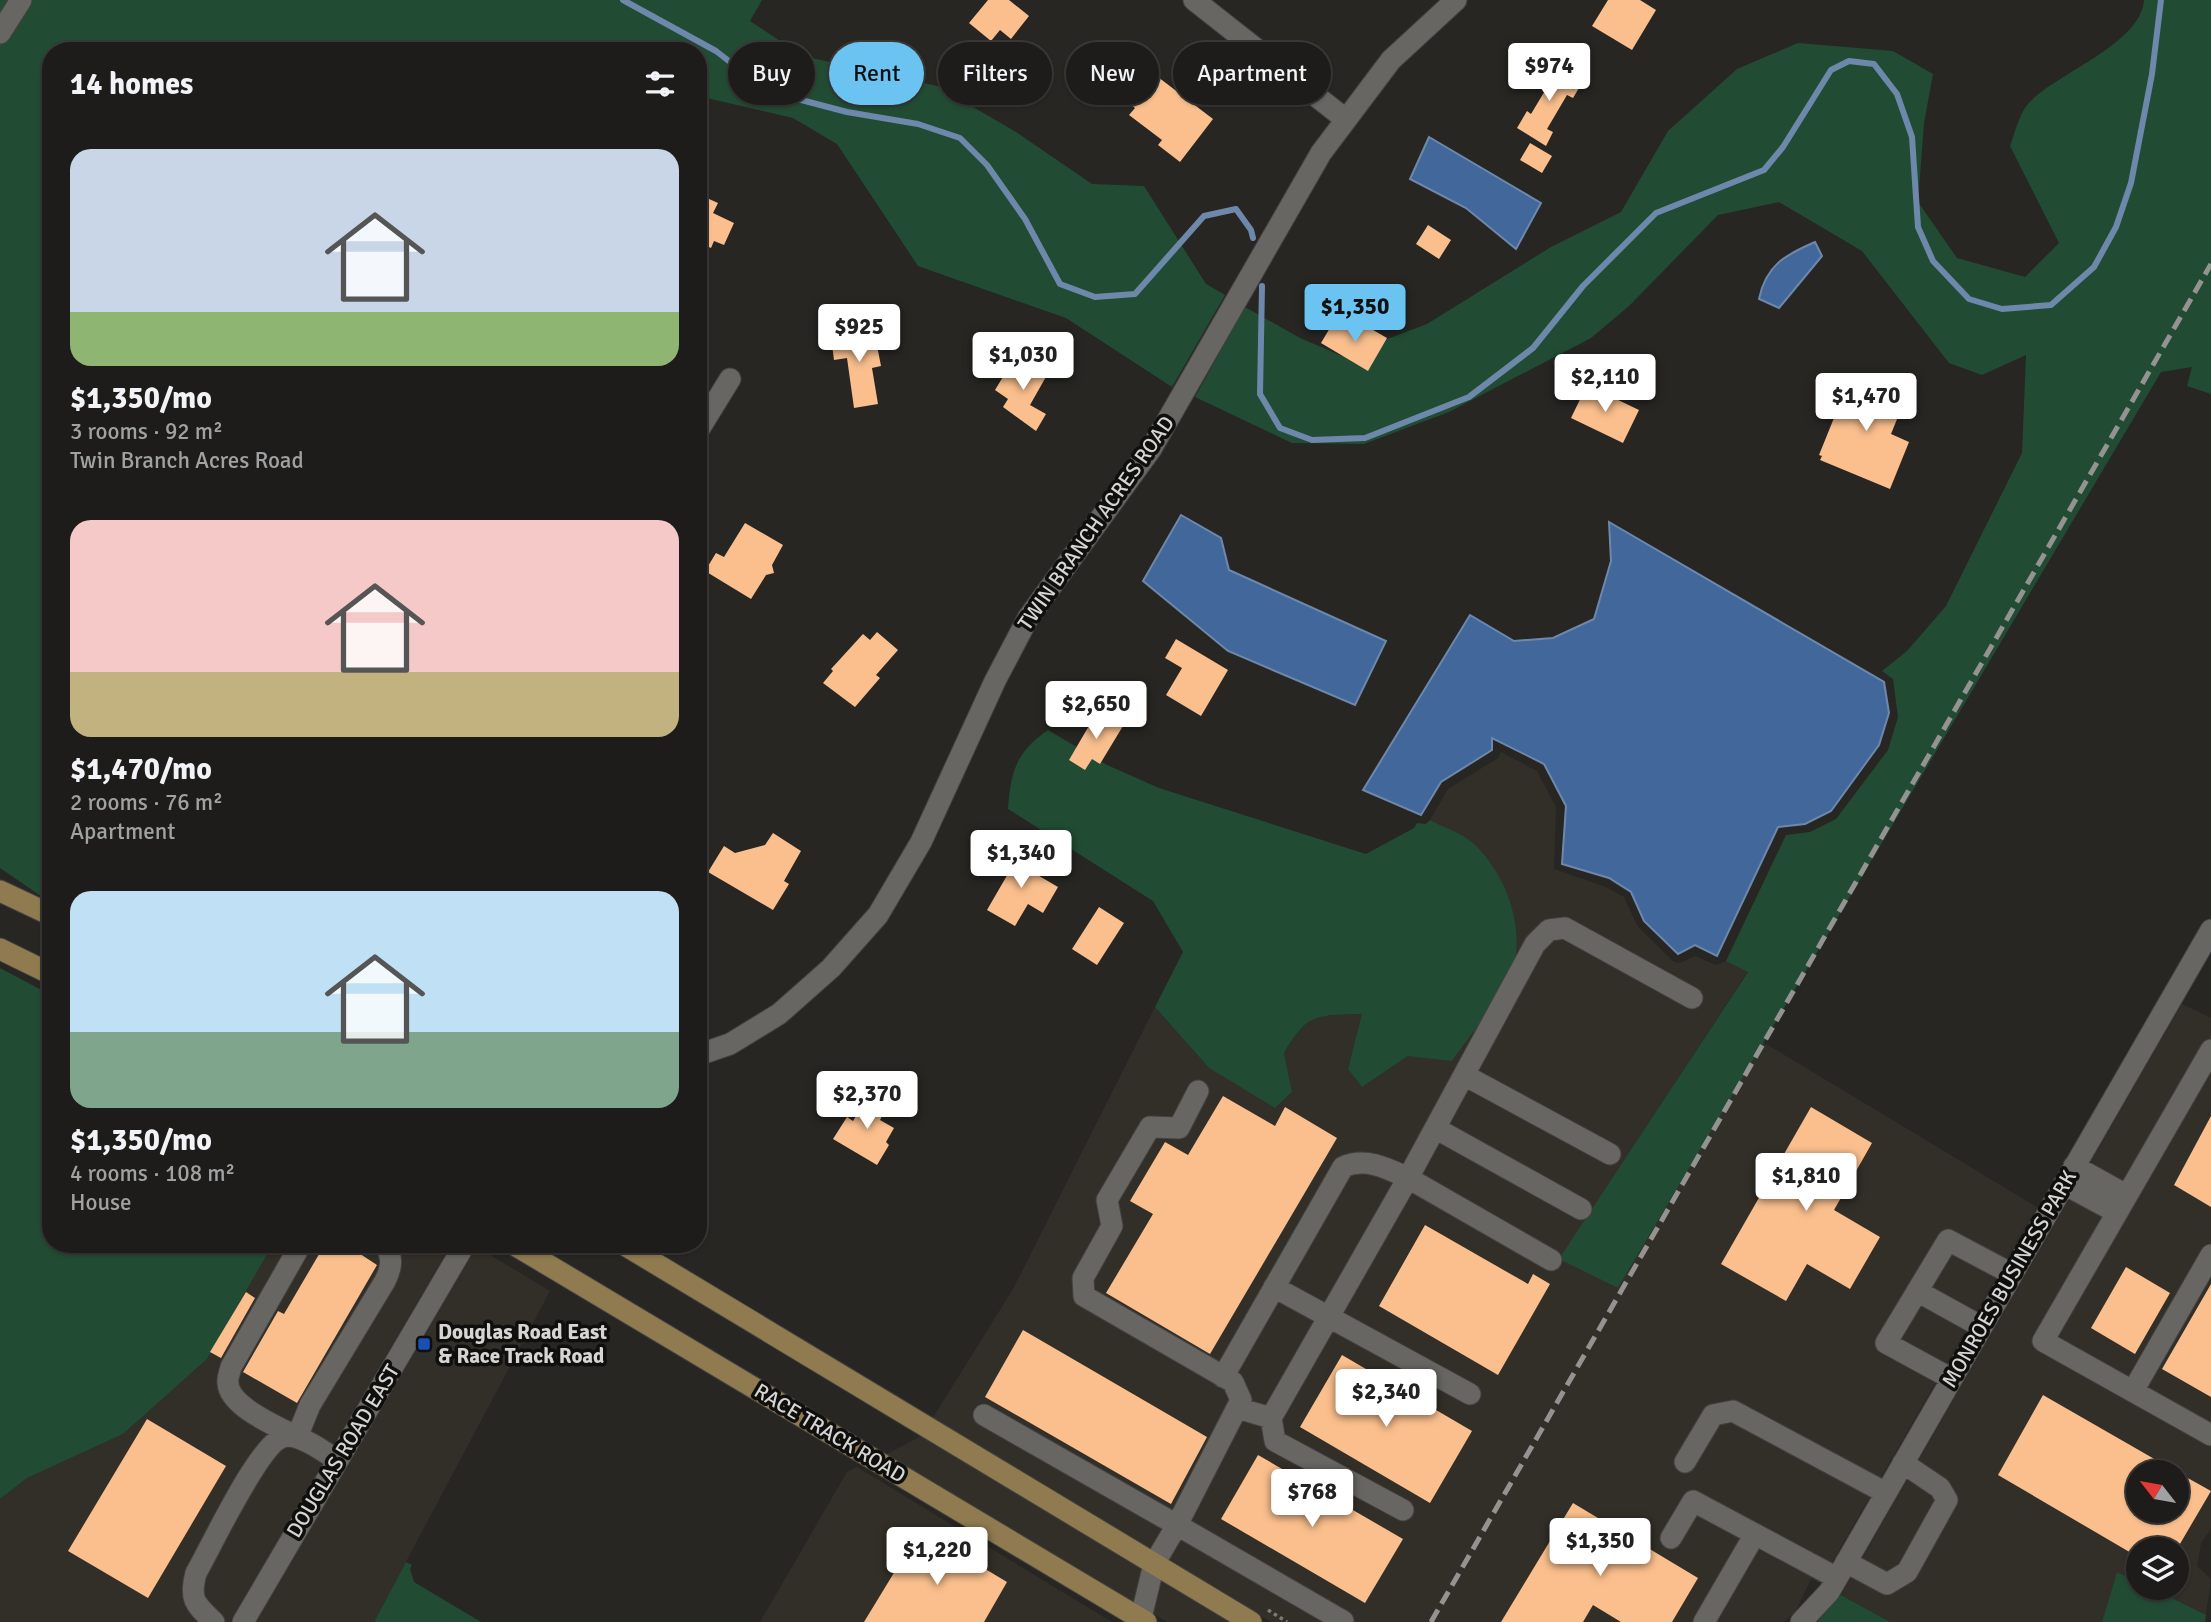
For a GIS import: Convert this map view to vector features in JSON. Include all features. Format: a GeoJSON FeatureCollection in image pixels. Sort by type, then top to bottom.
{"type":"FeatureCollection","features":[{"type":"Feature","properties":{"kind":"main road"},"geometry":{"type":"LineString","coordinates":[[0,891],[42,911]]}},
{"type":"Feature","properties":{"kind":"main road"},"geometry":{"type":"LineString","coordinates":[[0,949],[42,970]]}},
{"type":"Feature","properties":{"kind":"main road","name":"RACE TRACK ROAD"},"geometry":{"type":"LineString","coordinates":[[528,1253],[1142,1621]]}},
{"type":"Feature","properties":{"kind":"main road"},"geometry":{"type":"LineString","coordinates":[[637,1253],[1251,1622]]}},
{"type":"Feature","properties":{"kind":"street"},"geometry":{"type":"LineString","coordinates":[[0,33],[21,0]]}},
{"type":"Feature","properties":{"kind":"street"},"geometry":{"type":"LineString","coordinates":[[1194,0],[1344,118]]}},
{"type":"Feature","properties":{"kind":"street","name":"TWIN BRANCH ACRES ROAD"},"geometry":{"type":"LineString","coordinates":[[707,1047],[741,1038],[779,1014],[831,968],[878,915],[921,842],[1027,618],[1151,449],[1299,189],[1344,118],[1391,60],[1457,0]]}},
{"type":"Feature","properties":{"kind":"street"},"geometry":{"type":"LineString","coordinates":[[707,416],[730,379]]}},
{"type":"Feature","properties":{"kind":"street"},"geometry":{"type":"LineString","coordinates":[[1403,1510],[1275,1441],[1271,1418],[1408,1178],[1535,944],[1549,930],[1565,928],[1692,998]]}},
{"type":"Feature","properties":{"kind":"street","name":"MONROES BUSINESS PARK"},"geometry":{"type":"LineString","coordinates":[[1801,1622],[1819,1605],[1842,1570],[2211,930]]}},
{"type":"Feature","properties":{"kind":"street"},"geometry":{"type":"LineString","coordinates":[[2211,1050],[2043,1341],[2211,1435]]}},
{"type":"Feature","properties":{"kind":"street"},"geometry":{"type":"LineString","coordinates":[[1464,1075],[1610,1154]]}},
{"type":"Feature","properties":{"kind":"street"},"geometry":{"type":"LineString","coordinates":[[1142,1621],[1154,1564],[1241,1400],[1233,1382],[1084,1296],[1083,1278],[1112,1226],[1107,1200],[1150,1127],[1179,1128],[1198,1091]]}},
{"type":"Feature","properties":{"kind":"street"},"geometry":{"type":"LineString","coordinates":[[1435,1128],[1581,1209]]}},
{"type":"Feature","properties":{"kind":"street"},"geometry":{"type":"LineString","coordinates":[[1223,1377],[1343,1167],[1357,1161],[1387,1168],[1408,1178],[1551,1260]]}},
{"type":"Feature","properties":{"kind":"street"},"geometry":{"type":"LineString","coordinates":[[2069,1175],[2121,1203]]}},
{"type":"Feature","properties":{"kind":"street"},"geometry":{"type":"LineString","coordinates":[[1952,1379],[1886,1343],[1948,1240],[2012,1274]]}},
{"type":"Feature","properties":{"kind":"street"},"geometry":{"type":"LineString","coordinates":[[296,1253],[231,1367],[228,1385],[233,1397],[245,1408],[337,1460]]}},
{"type":"Feature","properties":{"kind":"street"},"geometry":{"type":"LineString","coordinates":[[297,1437],[310,1405],[385,1281],[391,1268],[390,1253]]}},
{"type":"Feature","properties":{"kind":"street","name":"DOUGLAS ROAD EAST"},"geometry":{"type":"LineString","coordinates":[[243,1622],[460,1253]]}},
{"type":"Feature","properties":{"kind":"street"},"geometry":{"type":"LineString","coordinates":[[2133,1391],[2211,1255]]}},
{"type":"Feature","properties":{"kind":"street"},"geometry":{"type":"LineString","coordinates":[[1274,1287],[1470,1394]]}},
{"type":"Feature","properties":{"kind":"street"},"geometry":{"type":"LineString","coordinates":[[1917,1291],[1982,1327]]}},
{"type":"Feature","properties":{"kind":"street"},"geometry":{"type":"LineString","coordinates":[[1237,1408],[1271,1418]]}},
{"type":"Feature","properties":{"kind":"street"},"geometry":{"type":"LineString","coordinates":[[1685,1462],[1713,1415],[1734,1411],[1886,1493]]}},
{"type":"Feature","properties":{"kind":"street"},"geometry":{"type":"LineString","coordinates":[[984,1415],[1343,1621]]}},
{"type":"Feature","properties":{"kind":"street"},"geometry":{"type":"LineString","coordinates":[[214,1622],[196,1605],[191,1592],[196,1573],[258,1460],[272,1443],[285,1436],[297,1437]]}},
{"type":"Feature","properties":{"kind":"street"},"geometry":{"type":"LineString","coordinates":[[1671,1538],[1693,1500],[1755,1534],[1842,1570],[1886,1584],[1907,1572],[1947,1500],[1940,1488],[1903,1464]]}},
{"type":"Feature","properties":{"kind":"street"},"geometry":{"type":"LineString","coordinates":[[1704,1622],[1755,1534]]}},
{"type":"Feature","properties":{"kind":"shaded area"},"geometry":{"type":"Polygon","coordinates":[[[1501,752],[1537,771],[1556,807],[1554,869],[1606,887],[1624,897],[1638,927],[1674,962],[1680,963],[1695,956],[1716,965],[1726,961],[1748,971],[1560,1259],[1618,1288],[1763,1042],[2037,1207],[1820,1583],[1811,1579],[1796,1611],[1784,1622],[1271,1622],[932,1419],[1013,1289],[1155,1007],[1209,1068],[1275,1108],[1292,1092],[1284,1053],[1296,1033],[1315,1016],[1363,1014],[1348,1069],[1362,1087],[1408,1056],[1471,841],[1430,820],[1448,789],[1498,758],[1501,752]]]}},
{"type":"Feature","properties":{"kind":"shaded area"},"geometry":{"type":"Polygon","coordinates":[[[2182,1004],[2211,1018],[2211,1529],[2201,1543],[2197,1566],[2211,1579],[2206,1615],[2176,1600],[2189,1600],[2189,1537],[2126,1537],[2126,1576],[2117,1572],[2102,1622],[1890,1622],[1841,1595],[2182,1004]]]}},
{"type":"Feature","properties":{"kind":"shaded area"},"geometry":{"type":"Polygon","coordinates":[[[268,1253],[446,1253],[230,1622],[0,1622],[0,1499],[27,1478],[123,1434],[207,1359],[268,1253]]]}},
{"type":"Feature","properties":{"kind":"shaded area"},"geometry":{"type":"Polygon","coordinates":[[[473,1253],[487,1253],[550,1291],[374,1622],[256,1622],[473,1253]]]}},
{"type":"Feature","properties":{"kind":"shaded area"},"geometry":{"type":"Polygon","coordinates":[[[921,1436],[1231,1622],[1167,1622],[885,1455],[921,1436]]]}},
{"type":"Feature","properties":{"kind":"shaded area"},"geometry":{"type":"Polygon","coordinates":[[[857,1467],[1112,1622],[760,1622],[847,1472],[857,1467]]]}},
{"type":"Feature","properties":{"kind":"green space"},"geometry":{"type":"Polygon","coordinates":[[[0,0],[762,0],[750,21],[782,42],[728,42],[728,103],[707,98],[707,42],[42,42],[42,897],[0,868],[0,0]]]}},
{"type":"Feature","properties":{"kind":"green space"},"geometry":{"type":"Polygon","coordinates":[[[2144,0],[2211,0],[2211,394],[2187,386],[2192,367],[2161,372],[1618,1288],[1559,1259],[1748,972],[1726,961],[1786,835],[1810,832],[1836,819],[1888,750],[1898,717],[1893,679],[1882,671],[1907,651],[1946,606],[2022,453],[2026,355],[1982,375],[1949,363],[1862,251],[1779,202],[1718,215],[1629,306],[1591,338],[1449,412],[1364,444],[1292,443],[1195,397],[1245,307],[1300,338],[1342,356],[1427,324],[1551,247],[1621,212],[1668,131],[1737,69],[1798,43],[1893,51],[1933,74],[1924,123],[1918,202],[1957,258],[2025,277],[2059,243],[2010,146],[2021,116],[2026,106],[2043,91],[2096,57],[2129,30],[2139,16],[2144,0]]]}},
{"type":"Feature","properties":{"kind":"green space"},"geometry":{"type":"Polygon","coordinates":[[[815,59],[829,62],[829,105],[924,105],[924,83],[937,86],[938,105],[970,105],[1016,132],[1092,184],[1144,186],[1206,284],[1225,295],[1172,387],[1066,318],[918,266],[837,144],[793,118],[737,105],[815,105],[815,59]]]}},
{"type":"Feature","properties":{"kind":"green space"},"geometry":{"type":"Polygon","coordinates":[[[1048,730],[1107,765],[1159,788],[1366,854],[1414,828],[1417,823],[1426,824],[1430,820],[1458,833],[1469,839],[1485,856],[1510,901],[1516,954],[1510,979],[1452,1061],[1408,1056],[1362,1087],[1348,1069],[1362,1014],[1316,1018],[1300,1029],[1284,1053],[1292,1092],[1275,1108],[1209,1068],[1155,1007],[1183,952],[1153,901],[1008,809],[1017,764],[1028,747],[1048,730]]]}},
{"type":"Feature","properties":{"kind":"green space"},"geometry":{"type":"Polygon","coordinates":[[[0,968],[42,990],[42,1253],[268,1253],[207,1359],[123,1434],[27,1478],[0,1499],[0,968]]]}},
{"type":"Feature","properties":{"kind":"green space"},"geometry":{"type":"Polygon","coordinates":[[[406,1562],[412,1565],[410,1569],[414,1582],[481,1622],[374,1622],[406,1562]]]}},
{"type":"Feature","properties":{"kind":"green space"},"geometry":{"type":"Polygon","coordinates":[[[2117,1572],[2126,1576],[2126,1600],[2176,1600],[2206,1615],[2205,1622],[2102,1622],[2117,1572]]]}},
{"type":"Feature","properties":{"kind":"green space"},"geometry":{"type":"Polygon","coordinates":[[[1841,1595],[1890,1622],[1817,1622],[1841,1595]]]}},
{"type":"Feature","properties":{"kind":"water"},"geometry":{"type":"Polygon","coordinates":[[[1429,137],[1541,203],[1516,249],[1466,208],[1410,179],[1429,137]]]}},
{"type":"Feature","properties":{"kind":"water"},"geometry":{"type":"Polygon","coordinates":[[[1815,242],[1822,256],[1779,308],[1759,299],[1772,269],[1786,257],[1815,242]]]}},
{"type":"Feature","properties":{"kind":"water"},"geometry":{"type":"Polygon","coordinates":[[[1181,515],[1221,538],[1229,570],[1386,641],[1355,705],[1228,651],[1143,581],[1181,515]]]}},
{"type":"Feature","properties":{"kind":"water"},"geometry":{"type":"Polygon","coordinates":[[[1609,522],[1884,682],[1889,713],[1879,745],[1831,811],[1805,824],[1778,827],[1717,956],[1695,945],[1678,954],[1644,921],[1631,892],[1609,878],[1562,864],[1566,806],[1544,764],[1492,738],[1492,750],[1441,782],[1421,815],[1363,790],[1470,615],[1514,641],[1553,638],[1594,619],[1611,561],[1609,522]]]}},
{"type":"Feature","properties":{"kind":"building"},"geometry":{"type":"Polygon","coordinates":[[[988,0],[1009,0],[1029,16],[1011,39],[1000,30],[991,41],[969,23],[988,0]]]}},
{"type":"Feature","properties":{"kind":"building"},"geometry":{"type":"Polygon","coordinates":[[[1608,0],[1640,0],[1656,10],[1632,50],[1592,26],[1608,0]]]}},
{"type":"Feature","properties":{"kind":"building"},"geometry":{"type":"Polygon","coordinates":[[[1547,62],[1582,83],[1573,98],[1567,95],[1547,129],[1553,132],[1546,146],[1517,128],[1527,111],[1531,114],[1549,84],[1537,77],[1547,62]]]}},
{"type":"Feature","properties":{"kind":"building"},"geometry":{"type":"Polygon","coordinates":[[[1159,78],[1173,88],[1173,105],[1195,105],[1213,119],[1180,162],[1158,145],[1162,140],[1129,115],[1135,108],[1131,105],[1159,105],[1159,78]]]}},
{"type":"Feature","properties":{"kind":"building"},"geometry":{"type":"Polygon","coordinates":[[[1530,143],[1552,156],[1542,173],[1520,160],[1530,143]]]}},
{"type":"Feature","properties":{"kind":"building"},"geometry":{"type":"Polygon","coordinates":[[[707,198],[718,203],[713,213],[734,223],[724,245],[714,241],[711,248],[707,246],[707,198]]]}},
{"type":"Feature","properties":{"kind":"building"},"geometry":{"type":"Polygon","coordinates":[[[1428,225],[1451,240],[1439,259],[1416,244],[1428,225]]]}},
{"type":"Feature","properties":{"kind":"building"},"geometry":{"type":"Polygon","coordinates":[[[1334,321],[1355,333],[1361,323],[1387,338],[1368,371],[1321,343],[1334,321]]]}},
{"type":"Feature","properties":{"kind":"building"},"geometry":{"type":"Polygon","coordinates":[[[874,330],[881,366],[872,368],[878,404],[854,408],[847,358],[834,360],[831,337],[874,330]]]}},
{"type":"Feature","properties":{"kind":"building"},"geometry":{"type":"Polygon","coordinates":[[[1020,359],[1047,375],[1030,405],[1046,414],[1036,431],[1003,407],[1008,399],[995,390],[1012,362],[1017,365],[1020,359]]]}},
{"type":"Feature","properties":{"kind":"building"},"geometry":{"type":"Polygon","coordinates":[[[1852,375],[1906,397],[1891,434],[1909,442],[1890,489],[1820,460],[1822,456],[1819,455],[1836,413],[1833,412],[1852,375]]]}},
{"type":"Feature","properties":{"kind":"building"},"geometry":{"type":"Polygon","coordinates":[[[1587,385],[1639,410],[1623,443],[1571,418],[1587,385]]]}},
{"type":"Feature","properties":{"kind":"building"},"geometry":{"type":"Polygon","coordinates":[[[745,523],[783,545],[772,565],[774,573],[766,575],[751,599],[707,572],[716,553],[724,557],[745,523]]]}},
{"type":"Feature","properties":{"kind":"building"},"geometry":{"type":"Polygon","coordinates":[[[877,632],[898,650],[876,675],[880,678],[855,707],[823,683],[833,671],[831,669],[863,634],[870,640],[877,632]]]}},
{"type":"Feature","properties":{"kind":"building"},"geometry":{"type":"Polygon","coordinates":[[[1176,639],[1228,670],[1201,716],[1166,695],[1182,668],[1165,658],[1176,639]]]}},
{"type":"Feature","properties":{"kind":"building"},"geometry":{"type":"Polygon","coordinates":[[[1097,712],[1123,726],[1100,764],[1092,759],[1085,770],[1069,760],[1097,712]]]}},
{"type":"Feature","properties":{"kind":"building"},"geometry":{"type":"Polygon","coordinates":[[[773,833],[801,851],[784,881],[789,884],[773,910],[708,872],[724,846],[735,853],[765,845],[773,833]]]}},
{"type":"Feature","properties":{"kind":"building"},"geometry":{"type":"Polygon","coordinates":[[[1013,848],[1034,861],[1029,870],[1058,887],[1043,913],[1028,904],[1015,926],[987,910],[1009,872],[1002,868],[1013,848]]]}},
{"type":"Feature","properties":{"kind":"building"},"geometry":{"type":"Polygon","coordinates":[[[1099,907],[1124,923],[1097,965],[1072,949],[1099,907]]]}},
{"type":"Feature","properties":{"kind":"building"},"geometry":{"type":"Polygon","coordinates":[[[869,1094],[888,1105],[880,1120],[894,1128],[886,1142],[889,1145],[877,1165],[833,1139],[847,1117],[853,1121],[869,1094]]]}},
{"type":"Feature","properties":{"kind":"building"},"geometry":{"type":"Polygon","coordinates":[[[1223,1096],[1275,1126],[1285,1107],[1337,1138],[1210,1354],[1106,1293],[1153,1214],[1130,1201],[1165,1142],[1188,1155],[1223,1096]]]}},
{"type":"Feature","properties":{"kind":"building"},"geometry":{"type":"Polygon","coordinates":[[[1811,1107],[1872,1143],[1834,1210],[1880,1237],[1850,1289],[1807,1264],[1786,1301],[1721,1264],[1811,1107]]]}},
{"type":"Feature","properties":{"kind":"building"},"geometry":{"type":"Polygon","coordinates":[[[2211,1116],[2211,1207],[2174,1185],[2211,1116]]]}},
{"type":"Feature","properties":{"kind":"building"},"geometry":{"type":"Polygon","coordinates":[[[1425,1225],[1528,1284],[1533,1274],[1550,1284],[1498,1375],[1379,1306],[1425,1225]]]}},
{"type":"Feature","properties":{"kind":"building"},"geometry":{"type":"Polygon","coordinates":[[[320,1253],[359,1253],[377,1265],[297,1403],[243,1372],[278,1311],[284,1314],[320,1253]]]}},
{"type":"Feature","properties":{"kind":"building"},"geometry":{"type":"Polygon","coordinates":[[[2126,1267],[2170,1293],[2135,1354],[2091,1328],[2126,1267]]]}},
{"type":"Feature","properties":{"kind":"building"},"geometry":{"type":"Polygon","coordinates":[[[2211,1284],[2211,1397],[2162,1369],[2211,1284]]]}},
{"type":"Feature","properties":{"kind":"building"},"geometry":{"type":"Polygon","coordinates":[[[246,1292],[255,1298],[221,1358],[210,1352],[246,1292]]]}},
{"type":"Feature","properties":{"kind":"building"},"geometry":{"type":"Polygon","coordinates":[[[1023,1330],[1207,1437],[1171,1504],[985,1397],[1023,1330]]]}},
{"type":"Feature","properties":{"kind":"building"},"geometry":{"type":"Polygon","coordinates":[[[1342,1355],[1472,1431],[1430,1503],[1300,1427],[1342,1355]]]}},
{"type":"Feature","properties":{"kind":"building"},"geometry":{"type":"Polygon","coordinates":[[[2043,1395],[2157,1460],[2126,1460],[2126,1523],[2189,1523],[2189,1478],[2211,1491],[2184,1537],[2126,1537],[2126,1550],[1998,1475],[2043,1395]]]}},
{"type":"Feature","properties":{"kind":"building"},"geometry":{"type":"Polygon","coordinates":[[[147,1419],[226,1466],[148,1598],[68,1551],[147,1419]]]}},
{"type":"Feature","properties":{"kind":"building"},"geometry":{"type":"Polygon","coordinates":[[[1258,1455],[1403,1539],[1365,1603],[1221,1519],[1258,1455]]]}},
{"type":"Feature","properties":{"kind":"building"},"geometry":{"type":"Polygon","coordinates":[[[1573,1503],[1698,1578],[1672,1622],[1621,1622],[1593,1605],[1583,1622],[1501,1622],[1573,1503]]]}},
{"type":"Feature","properties":{"kind":"building"},"geometry":{"type":"Polygon","coordinates":[[[920,1530],[1007,1582],[984,1622],[864,1622],[920,1530]]]}},
{"type":"Feature","properties":{"kind":"waterway"},"geometry":{"type":"LineString","coordinates":[[623,0],[700,42]]}},
{"type":"Feature","properties":{"kind":"waterway"},"geometry":{"type":"LineString","coordinates":[[1262,286],[1260,394],[1280,428],[1312,440],[1365,438],[1469,397],[1533,348],[1583,286],[1656,213],[1764,170],[1783,147],[1831,70],[1849,61],[1874,64],[1897,94],[1912,137],[1918,227],[1933,261],[1969,299],[2002,309],[2051,305],[2094,267],[2116,227],[2131,183],[2152,74],[2161,0]]}},
{"type":"Feature","properties":{"kind":"waterway"},"geometry":{"type":"LineString","coordinates":[[707,46],[767,91],[847,112],[918,124],[960,138],[987,165],[1025,219],[1060,284],[1095,297],[1135,294],[1204,216],[1236,209],[1251,230],[1253,238]]}},
{"type":"Feature","properties":{"kind":"railway"},"geometry":{"type":"LineString","coordinates":[[1431,1622],[2211,264]]}},
{"type":"Feature","properties":{"kind":"place","name":"Douglas Road East & Race Track Road"},"geometry":{"type":"Point","coordinates":[424,1344]}}]}
